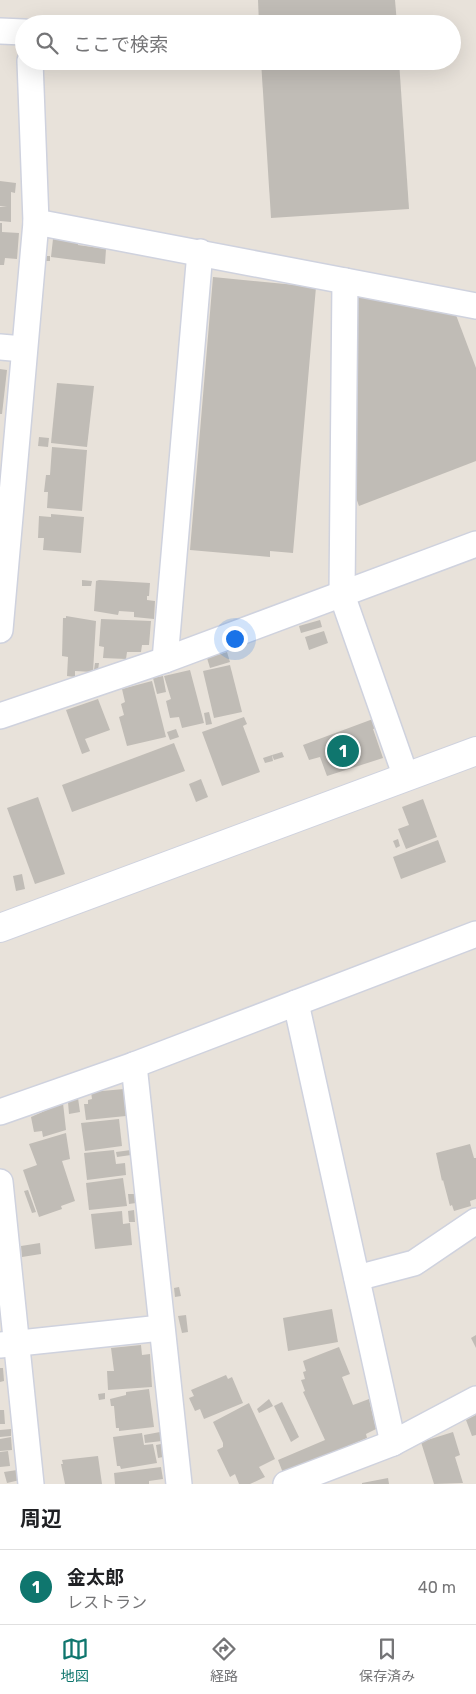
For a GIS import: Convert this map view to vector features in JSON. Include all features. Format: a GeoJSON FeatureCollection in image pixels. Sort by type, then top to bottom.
{"type":"FeatureCollection","features":[{"type":"Feature","properties":{"kind":"street"},"geometry":{"type":"LineString","coordinates":[[0,31],[15,32]]}},
{"type":"Feature","properties":{"kind":"street"},"geometry":{"type":"LineString","coordinates":[[0,630],[12,348],[36,222],[30,70]]}},
{"type":"Feature","properties":{"kind":"street"},"geometry":{"type":"LineString","coordinates":[[36,222],[476,306]]}},
{"type":"Feature","properties":{"kind":"street"},"geometry":{"type":"LineString","coordinates":[[165,660],[200,252]]}},
{"type":"Feature","properties":{"kind":"street"},"geometry":{"type":"LineString","coordinates":[[345,281],[342,595],[406,777]]}},
{"type":"Feature","properties":{"kind":"street"},"geometry":{"type":"LineString","coordinates":[[0,716],[165,660],[476,544]]}},
{"type":"Feature","properties":{"kind":"street"},"geometry":{"type":"LineString","coordinates":[[0,928],[476,751]]}},
{"type":"Feature","properties":{"kind":"street"},"geometry":{"type":"LineString","coordinates":[[0,1112],[134,1065],[296,1002],[475,936]]}},
{"type":"Feature","properties":{"kind":"street"},"geometry":{"type":"LineString","coordinates":[[296,1002],[393,1443]]}},
{"type":"Feature","properties":{"kind":"street"},"geometry":{"type":"LineString","coordinates":[[134,1065],[179,1484]]}},
{"type":"Feature","properties":{"kind":"street"},"geometry":{"type":"LineString","coordinates":[[0,1182],[8,1344],[31,1484]]}},
{"type":"Feature","properties":{"kind":"street"},"geometry":{"type":"LineString","coordinates":[[358,1278],[414,1263],[476,1221]]}},
{"type":"Feature","properties":{"kind":"street"},"geometry":{"type":"LineString","coordinates":[[8,1344],[161,1328]]}},
{"type":"Feature","properties":{"kind":"street"},"geometry":{"type":"LineString","coordinates":[[286,1484],[393,1443],[476,1399]]}},
{"type":"Feature","properties":{"kind":"building"},"geometry":{"type":"Polygon","coordinates":[[[258,0],[395,0],[396,15],[259,15],[258,0]]]}},
{"type":"Feature","properties":{"kind":"building"},"geometry":{"type":"Polygon","coordinates":[[[262,70],[400,70],[409,209],[271,218],[262,70]]]}},
{"type":"Feature","properties":{"kind":"building"},"geometry":{"type":"Polygon","coordinates":[[[0,181],[16,183],[15,193],[11,192],[11,222],[0,221],[0,207],[7,206],[0,206],[0,181]]]}},
{"type":"Feature","properties":{"kind":"building"},"geometry":{"type":"Polygon","coordinates":[[[0,223],[2,223],[2,232],[19,233],[17,259],[5,258],[4,265],[0,265],[0,223]]]}},
{"type":"Feature","properties":{"kind":"building"},"geometry":{"type":"Polygon","coordinates":[[[53,239],[78,241],[78,245],[106,249],[105,264],[51,257],[53,239]]]}},
{"type":"Feature","properties":{"kind":"building"},"geometry":{"type":"Polygon","coordinates":[[[45,256],[50,256],[50,261],[46,261],[45,256]]]}},
{"type":"Feature","properties":{"kind":"building"},"geometry":{"type":"Polygon","coordinates":[[[213,277],[316,287],[293,553],[270,551],[270,557],[190,550],[213,277]]]}},
{"type":"Feature","properties":{"kind":"building"},"geometry":{"type":"Polygon","coordinates":[[[359,296],[456,315],[476,368],[476,461],[359,506],[351,484],[352,302],[359,296]]]}},
{"type":"Feature","properties":{"kind":"building"},"geometry":{"type":"Polygon","coordinates":[[[0,369],[7,370],[2,414],[0,414],[0,369]]]}},
{"type":"Feature","properties":{"kind":"building"},"geometry":{"type":"Polygon","coordinates":[[[57,383],[94,386],[87,447],[51,443],[57,383]]]}},
{"type":"Feature","properties":{"kind":"building"},"geometry":{"type":"Polygon","coordinates":[[[39,437],[49,438],[48,447],[38,446],[39,437]]]}},
{"type":"Feature","properties":{"kind":"building"},"geometry":{"type":"Polygon","coordinates":[[[52,447],[87,450],[82,511],[47,508],[48,492],[44,492],[46,475],[50,475],[52,447]]]}},
{"type":"Feature","properties":{"kind":"building"},"geometry":{"type":"Polygon","coordinates":[[[51,514],[84,517],[81,553],[43,550],[44,538],[38,538],[39,516],[51,517],[51,514]]]}},
{"type":"Feature","properties":{"kind":"building"},"geometry":{"type":"Polygon","coordinates":[[[82,580],[92,581],[91,586],[82,586],[82,580]]]}},
{"type":"Feature","properties":{"kind":"building"},"geometry":{"type":"Polygon","coordinates":[[[96,581],[150,583],[147,600],[155,601],[154,619],[134,617],[134,612],[119,611],[118,615],[94,611],[96,581]]]}},
{"type":"Feature","properties":{"kind":"building"},"geometry":{"type":"Polygon","coordinates":[[[66,616],[96,621],[93,672],[75,671],[75,677],[67,676],[68,657],[62,656],[63,618],[66,618],[66,616]]]}},
{"type":"Feature","properties":{"kind":"building"},"geometry":{"type":"Polygon","coordinates":[[[101,619],[151,621],[149,645],[142,645],[141,652],[127,652],[126,659],[103,658],[104,647],[99,646],[101,619]]]}},
{"type":"Feature","properties":{"kind":"building"},"geometry":{"type":"Polygon","coordinates":[[[320,620],[322,627],[301,633],[299,626],[320,620]]]}},
{"type":"Feature","properties":{"kind":"building"},"geometry":{"type":"Polygon","coordinates":[[[324,631],[328,643],[309,650],[305,637],[324,631]]]}},
{"type":"Feature","properties":{"kind":"building"},"geometry":{"type":"Polygon","coordinates":[[[227,652],[230,662],[210,668],[207,658],[227,652]]]}},
{"type":"Feature","properties":{"kind":"building"},"geometry":{"type":"Polygon","coordinates":[[[95,663],[99,663],[98,670],[94,670],[95,663]]]}},
{"type":"Feature","properties":{"kind":"building"},"geometry":{"type":"Polygon","coordinates":[[[230,665],[242,712],[214,718],[203,671],[230,665]]]}},
{"type":"Feature","properties":{"kind":"building"},"geometry":{"type":"Polygon","coordinates":[[[190,670],[204,723],[182,728],[179,717],[170,718],[166,701],[171,699],[164,676],[190,670]]]}},
{"type":"Feature","properties":{"kind":"building"},"geometry":{"type":"Polygon","coordinates":[[[163,676],[166,692],[157,694],[153,678],[163,676]]]}},
{"type":"Feature","properties":{"kind":"building"},"geometry":{"type":"Polygon","coordinates":[[[152,681],[166,737],[127,746],[119,717],[124,715],[121,704],[125,702],[122,689],[152,681]]]}},
{"type":"Feature","properties":{"kind":"building"},"geometry":{"type":"Polygon","coordinates":[[[98,699],[110,730],[85,739],[90,751],[82,754],[66,710],[98,699]]]}},
{"type":"Feature","properties":{"kind":"building"},"geometry":{"type":"Polygon","coordinates":[[[209,712],[212,724],[206,725],[204,713],[209,712]]]}},
{"type":"Feature","properties":{"kind":"building"},"geometry":{"type":"Polygon","coordinates":[[[244,717],[247,724],[243,726],[260,772],[222,786],[202,732],[244,717]]]}},
{"type":"Feature","properties":{"kind":"building"},"geometry":{"type":"Polygon","coordinates":[[[373,719],[377,728],[373,729],[383,758],[327,776],[320,757],[309,760],[303,745],[373,719]]]}},
{"type":"Feature","properties":{"kind":"building"},"geometry":{"type":"Polygon","coordinates":[[[176,729],[179,737],[170,740],[167,732],[176,729]]]}},
{"type":"Feature","properties":{"kind":"building"},"geometry":{"type":"Polygon","coordinates":[[[174,743],[185,771],[72,812],[62,785],[174,743]]]}},
{"type":"Feature","properties":{"kind":"building"},"geometry":{"type":"Polygon","coordinates":[[[282,752],[284,757],[274,760],[272,755],[282,752]]]}},
{"type":"Feature","properties":{"kind":"building"},"geometry":{"type":"Polygon","coordinates":[[[272,755],[273,761],[265,763],[263,758],[272,755]]]}},
{"type":"Feature","properties":{"kind":"building"},"geometry":{"type":"Polygon","coordinates":[[[201,779],[208,797],[196,802],[189,784],[201,779]]]}},
{"type":"Feature","properties":{"kind":"building"},"geometry":{"type":"Polygon","coordinates":[[[38,797],[65,874],[35,884],[7,808],[38,797]]]}},
{"type":"Feature","properties":{"kind":"building"},"geometry":{"type":"Polygon","coordinates":[[[423,799],[437,837],[406,849],[398,829],[409,825],[402,807],[423,799]]]}},
{"type":"Feature","properties":{"kind":"building"},"geometry":{"type":"Polygon","coordinates":[[[398,839],[400,846],[396,848],[393,841],[398,839]]]}},
{"type":"Feature","properties":{"kind":"building"},"geometry":{"type":"Polygon","coordinates":[[[438,840],[446,862],[401,879],[393,857],[438,840]]]}},
{"type":"Feature","properties":{"kind":"building"},"geometry":{"type":"Polygon","coordinates":[[[22,874],[25,889],[16,891],[13,876],[22,874]]]}},
{"type":"Feature","properties":{"kind":"building"},"geometry":{"type":"Polygon","coordinates":[[[124,1089],[126,1116],[86,1120],[84,1104],[88,1104],[88,1100],[92,1099],[91,1092],[124,1089]]]}},
{"type":"Feature","properties":{"kind":"building"},"geometry":{"type":"Polygon","coordinates":[[[78,1098],[80,1112],[69,1114],[68,1102],[78,1098]]]}},
{"type":"Feature","properties":{"kind":"building"},"geometry":{"type":"Polygon","coordinates":[[[63,1103],[66,1130],[43,1137],[42,1131],[34,1132],[31,1117],[63,1103]]]}},
{"type":"Feature","properties":{"kind":"building"},"geometry":{"type":"Polygon","coordinates":[[[119,1119],[122,1146],[85,1151],[81,1123],[119,1119]]]}},
{"type":"Feature","properties":{"kind":"building"},"geometry":{"type":"Polygon","coordinates":[[[66,1133],[70,1159],[62,1161],[75,1201],[61,1206],[62,1209],[39,1217],[23,1170],[37,1165],[29,1144],[66,1133]]]}},
{"type":"Feature","properties":{"kind":"building"},"geometry":{"type":"Polygon","coordinates":[[[470,1144],[474,1158],[476,1158],[476,1199],[470,1201],[471,1206],[454,1211],[452,1205],[450,1206],[442,1181],[436,1153],[470,1144]]]}},
{"type":"Feature","properties":{"kind":"building"},"geometry":{"type":"Polygon","coordinates":[[[114,1150],[116,1164],[125,1163],[126,1175],[87,1180],[84,1153],[114,1150]]]}},
{"type":"Feature","properties":{"kind":"building"},"geometry":{"type":"Polygon","coordinates":[[[131,1150],[131,1155],[117,1157],[116,1152],[131,1150]]]}},
{"type":"Feature","properties":{"kind":"building"},"geometry":{"type":"Polygon","coordinates":[[[123,1178],[127,1206],[89,1210],[86,1183],[123,1178]]]}},
{"type":"Feature","properties":{"kind":"building"},"geometry":{"type":"Polygon","coordinates":[[[28,1190],[36,1212],[32,1213],[24,1191],[28,1190]]]}},
{"type":"Feature","properties":{"kind":"building"},"geometry":{"type":"Polygon","coordinates":[[[128,1194],[134,1194],[136,1203],[129,1204],[128,1194]]]}},
{"type":"Feature","properties":{"kind":"building"},"geometry":{"type":"Polygon","coordinates":[[[134,1210],[135,1222],[129,1222],[128,1211],[134,1210]]]}},
{"type":"Feature","properties":{"kind":"building"},"geometry":{"type":"Polygon","coordinates":[[[122,1211],[123,1224],[130,1223],[132,1245],[95,1249],[91,1214],[122,1211]]]}},
{"type":"Feature","properties":{"kind":"building"},"geometry":{"type":"Polygon","coordinates":[[[40,1243],[41,1254],[22,1257],[21,1246],[40,1243]]]}},
{"type":"Feature","properties":{"kind":"building"},"geometry":{"type":"Polygon","coordinates":[[[179,1287],[181,1296],[175,1297],[174,1288],[179,1287]]]}},
{"type":"Feature","properties":{"kind":"building"},"geometry":{"type":"Polygon","coordinates":[[[332,1309],[338,1342],[288,1351],[283,1318],[332,1309]]]}},
{"type":"Feature","properties":{"kind":"building"},"geometry":{"type":"Polygon","coordinates":[[[186,1315],[188,1332],[182,1333],[178,1316],[186,1315]]]}},
{"type":"Feature","properties":{"kind":"building"},"geometry":{"type":"Polygon","coordinates":[[[476,1335],[476,1348],[471,1338],[476,1335]]]}},
{"type":"Feature","properties":{"kind":"building"},"geometry":{"type":"Polygon","coordinates":[[[141,1345],[142,1355],[150,1354],[152,1387],[108,1390],[107,1371],[114,1371],[111,1348],[141,1345]]]}},
{"type":"Feature","properties":{"kind":"building"},"geometry":{"type":"Polygon","coordinates":[[[339,1347],[350,1374],[342,1377],[353,1405],[369,1399],[376,1429],[366,1434],[367,1438],[283,1473],[278,1460],[325,1440],[303,1392],[305,1391],[301,1380],[305,1379],[303,1372],[306,1371],[303,1361],[339,1347]]]}},
{"type":"Feature","properties":{"kind":"building"},"geometry":{"type":"Polygon","coordinates":[[[0,1368],[3,1368],[4,1381],[0,1382],[0,1368]]]}},
{"type":"Feature","properties":{"kind":"building"},"geometry":{"type":"Polygon","coordinates":[[[226,1375],[228,1379],[232,1377],[243,1403],[204,1419],[200,1409],[195,1411],[189,1398],[194,1396],[191,1390],[226,1375]]]}},
{"type":"Feature","properties":{"kind":"building"},"geometry":{"type":"Polygon","coordinates":[[[149,1389],[154,1427],[119,1431],[119,1428],[116,1428],[114,1406],[111,1406],[110,1399],[126,1395],[126,1392],[149,1389]]]}},
{"type":"Feature","properties":{"kind":"building"},"geometry":{"type":"Polygon","coordinates":[[[105,1393],[105,1399],[99,1400],[98,1394],[105,1393]]]}},
{"type":"Feature","properties":{"kind":"building"},"geometry":{"type":"Polygon","coordinates":[[[269,1399],[273,1406],[259,1413],[257,1409],[269,1399]]]}},
{"type":"Feature","properties":{"kind":"building"},"geometry":{"type":"Polygon","coordinates":[[[282,1402],[299,1437],[291,1442],[274,1406],[282,1402]]]}},
{"type":"Feature","properties":{"kind":"building"},"geometry":{"type":"Polygon","coordinates":[[[249,1403],[275,1459],[259,1467],[265,1477],[250,1484],[239,1484],[235,1474],[230,1477],[217,1450],[223,1447],[223,1443],[213,1422],[249,1403]]]}},
{"type":"Feature","properties":{"kind":"building"},"geometry":{"type":"Polygon","coordinates":[[[0,1410],[4,1410],[5,1424],[0,1424],[0,1410]]]}},
{"type":"Feature","properties":{"kind":"building"},"geometry":{"type":"Polygon","coordinates":[[[476,1415],[476,1435],[472,1436],[466,1420],[476,1415]]]}},
{"type":"Feature","properties":{"kind":"building"},"geometry":{"type":"Polygon","coordinates":[[[11,1429],[11,1436],[0,1437],[0,1430],[11,1429]]]}},
{"type":"Feature","properties":{"kind":"building"},"geometry":{"type":"Polygon","coordinates":[[[160,1432],[162,1441],[145,1443],[144,1435],[160,1432]]]}},
{"type":"Feature","properties":{"kind":"building"},"geometry":{"type":"Polygon","coordinates":[[[453,1432],[460,1455],[455,1457],[463,1483],[434,1484],[421,1442],[453,1432]]]}},
{"type":"Feature","properties":{"kind":"building"},"geometry":{"type":"Polygon","coordinates":[[[142,1433],[144,1445],[153,1444],[157,1463],[121,1469],[120,1466],[117,1466],[113,1437],[142,1433]]]}},
{"type":"Feature","properties":{"kind":"building"},"geometry":{"type":"Polygon","coordinates":[[[11,1437],[12,1450],[0,1451],[0,1439],[11,1437]]]}},
{"type":"Feature","properties":{"kind":"building"},"geometry":{"type":"Polygon","coordinates":[[[161,1444],[163,1457],[158,1458],[156,1445],[161,1444]]]}},
{"type":"Feature","properties":{"kind":"building"},"geometry":{"type":"Polygon","coordinates":[[[8,1451],[10,1466],[0,1467],[0,1452],[8,1451]]]}},
{"type":"Feature","properties":{"kind":"building"},"geometry":{"type":"Polygon","coordinates":[[[98,1456],[102,1484],[65,1484],[62,1460],[98,1456]]]}},
{"type":"Feature","properties":{"kind":"building"},"geometry":{"type":"Polygon","coordinates":[[[161,1467],[163,1479],[149,1481],[149,1484],[115,1484],[114,1473],[161,1467]]]}},
{"type":"Feature","properties":{"kind":"building"},"geometry":{"type":"Polygon","coordinates":[[[17,1470],[20,1480],[7,1483],[4,1472],[17,1470]]]}},
{"type":"Feature","properties":{"kind":"building"},"geometry":{"type":"Polygon","coordinates":[[[388,1478],[389,1484],[362,1484],[362,1483],[388,1478]]]}},
{"type":"Feature","properties":{"kind":"place","name":"金太郎"},"geometry":{"type":"Point","coordinates":[343,751]}}]}
